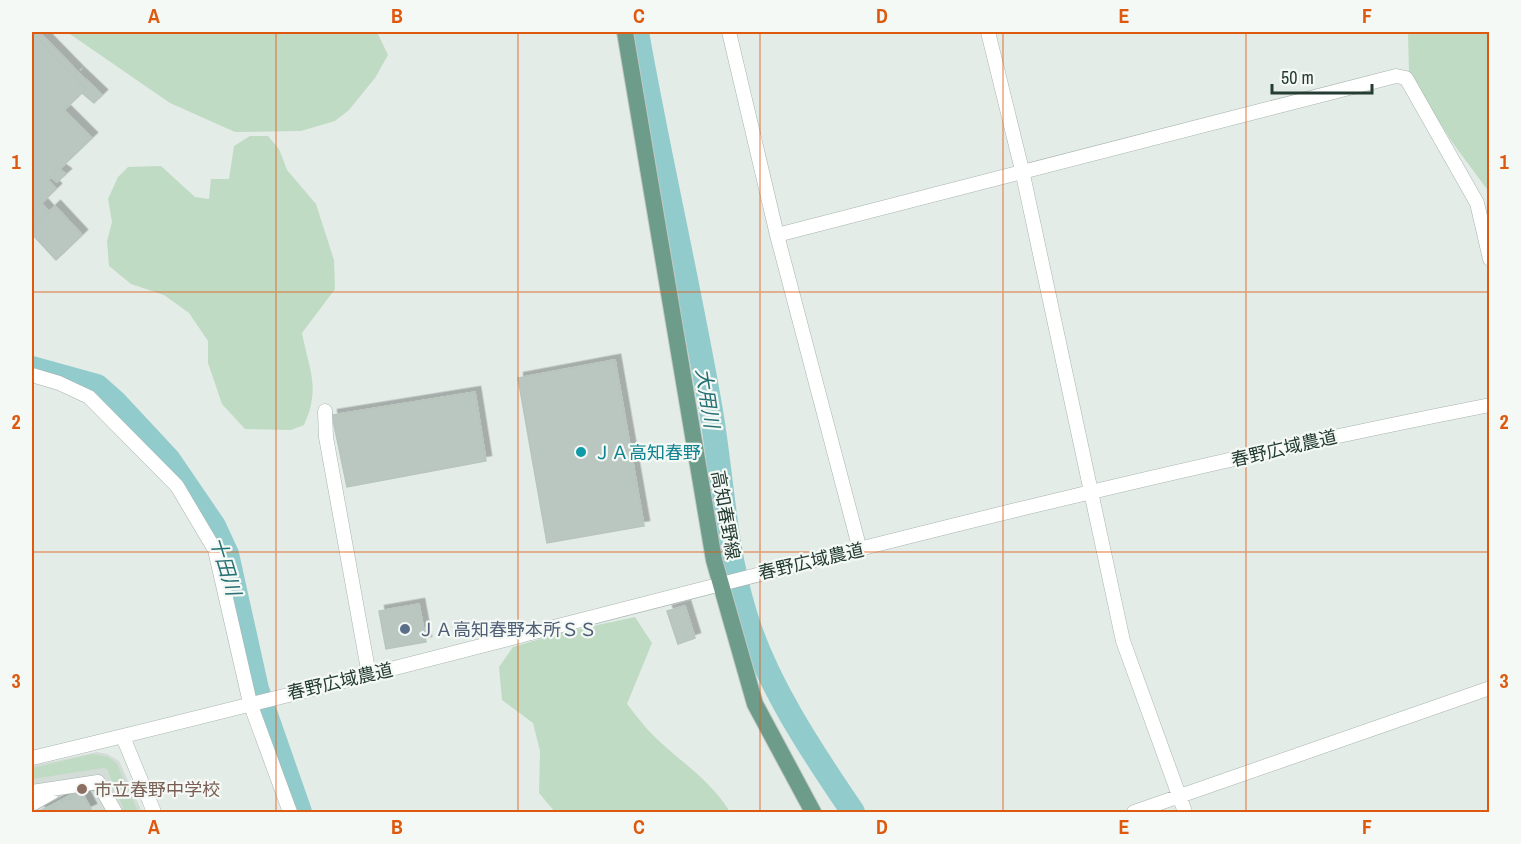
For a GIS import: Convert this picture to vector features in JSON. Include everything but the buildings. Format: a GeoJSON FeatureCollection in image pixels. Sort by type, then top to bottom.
{"type":"FeatureCollection","features":[{"type":"Feature","properties":{"kind":"main road","name":"高知春野線"},"geometry":{"type":"LineString","coordinates":[[625,32],[687,392],[703,510],[720,583],[755,704],[813,813]]}},
{"type":"Feature","properties":{"kind":"street"},"geometry":{"type":"LineString","coordinates":[[729,32],[777,235],[860,550]]}},
{"type":"Feature","properties":{"kind":"street"},"geometry":{"type":"LineString","coordinates":[[988,32],[1022,170],[1078,440],[1093,493],[1123,641],[1185,813]]}},
{"type":"Feature","properties":{"kind":"street"},"geometry":{"type":"LineString","coordinates":[[777,235],[1022,170],[1396,76],[1406,78],[1477,203],[1490,259]]}},
{"type":"Feature","properties":{"kind":"street"},"geometry":{"type":"LineString","coordinates":[[32,375],[59,383],[89,397],[177,486],[214,550],[253,703],[290,813]]}},
{"type":"Feature","properties":{"kind":"street","name":"春野広域農道"},"geometry":{"type":"LineString","coordinates":[[32,758],[369,675],[720,583],[1328,437],[1490,405]]}},
{"type":"Feature","properties":{"kind":"street"},"geometry":{"type":"LineString","coordinates":[[325,411],[326,437],[369,675]]}},
{"type":"Feature","properties":{"kind":"street"},"geometry":{"type":"LineString","coordinates":[[1134,813],[1490,688]]}},
{"type":"Feature","properties":{"kind":"street"},"geometry":{"type":"LineString","coordinates":[[123,737],[154,813]]}},
{"type":"Feature","properties":{"kind":"street"},"geometry":{"type":"LineString","coordinates":[[32,792],[98,782],[115,813]]}},
{"type":"Feature","properties":{"kind":"street"},"geometry":{"type":"LineString","coordinates":[[32,804],[64,787]]}},
{"type":"Feature","properties":{"kind":"shaded area","name":"市立春野中学校"},"geometry":{"type":"Polygon","coordinates":[[[97,752],[107,754],[119,761],[142,812],[32,812],[32,766],[97,752]]]}},
{"type":"Feature","properties":{"kind":"green space"},"geometry":{"type":"Polygon","coordinates":[[[67,32],[377,32],[388,55],[375,78],[349,110],[335,121],[301,131],[235,132],[170,103],[67,32]]]}},
{"type":"Feature","properties":{"kind":"green space"},"geometry":{"type":"Polygon","coordinates":[[[1408,32],[1489,32],[1489,192],[1452,142],[1409,74],[1408,32]]]}},
{"type":"Feature","properties":{"kind":"green space"},"geometry":{"type":"Polygon","coordinates":[[[250,136],[268,136],[279,149],[287,170],[316,204],[334,260],[335,289],[302,333],[312,379],[312,400],[304,425],[291,430],[245,429],[222,404],[208,363],[208,341],[189,313],[164,295],[131,284],[109,266],[107,241],[112,222],[108,199],[118,177],[128,167],[161,166],[195,197],[209,199],[211,179],[229,179],[234,146],[250,136]]]}},
{"type":"Feature","properties":{"kind":"green space"},"geometry":{"type":"Polygon","coordinates":[[[635,617],[652,643],[627,704],[658,740],[712,788],[730,812],[555,812],[539,793],[540,751],[533,723],[502,700],[499,667],[513,647],[560,633],[635,617]]]}},
{"type":"Feature","properties":{"kind":"green space"},"geometry":{"type":"Polygon","coordinates":[[[93,754],[108,757],[117,764],[138,812],[121,811],[123,808],[107,769],[32,779],[32,768],[93,754]]]}},
{"type":"Feature","properties":{"kind":"waterway","name":"大用川"},"geometry":{"type":"LineString","coordinates":[[637,32],[701,358],[737,585],[753,636],[776,689],[821,765],[853,812]]}},
{"type":"Feature","properties":{"kind":"waterway","name":"十田川"},"geometry":{"type":"LineString","coordinates":[[32,368],[97,386],[169,460],[214,526],[227,554],[257,689],[300,812]]}},
{"type":"Feature","properties":{"kind":"place","name":"ＪＡ高知春野"},"geometry":{"type":"Point","coordinates":[581,452]}},
{"type":"Feature","properties":{"kind":"place","name":"ＪＡ高知春野本所ＳＳ"},"geometry":{"type":"Point","coordinates":[405,629]}},
{"type":"Feature","properties":{"kind":"place","name":"市立春野中学校"},"geometry":{"type":"Point","coordinates":[82,789]}}]}
